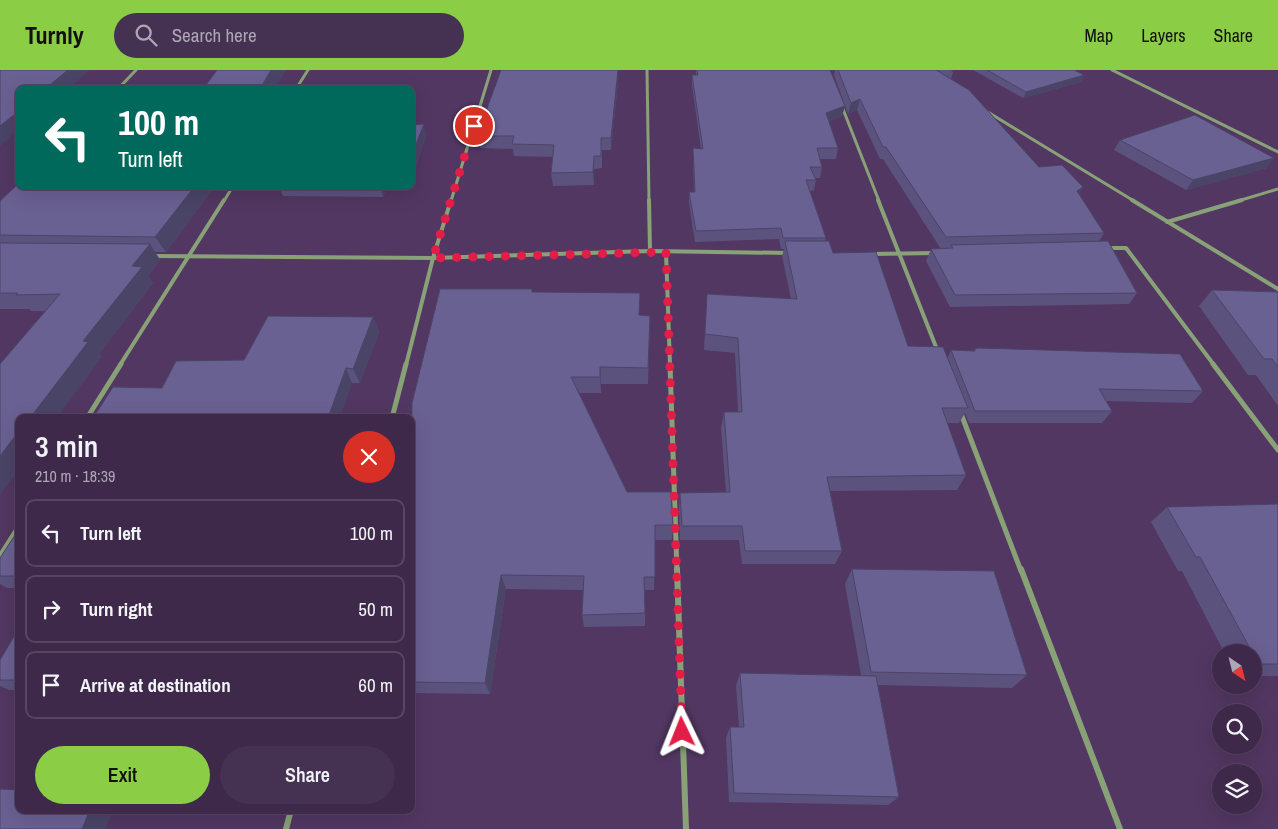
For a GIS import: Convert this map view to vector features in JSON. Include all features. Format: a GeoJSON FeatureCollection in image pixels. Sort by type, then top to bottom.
{"type":"FeatureCollection","features":[{"type":"Feature","properties":{"kind":"street"},"geometry":{"type":"LineString","coordinates":[[122,85],[136,70]]}},
{"type":"Feature","properties":{"kind":"street"},"geometry":{"type":"LineString","coordinates":[[299,85],[308,70]]}},
{"type":"Feature","properties":{"kind":"street"},"geometry":{"type":"LineString","coordinates":[[393,414],[433,258],[492,70]]}},
{"type":"Feature","properties":{"kind":"street"},"geometry":{"type":"LineString","coordinates":[[647,70],[650,251]]}},
{"type":"Feature","properties":{"kind":"street"},"geometry":{"type":"LineString","coordinates":[[1112,70],[1278,152]]}},
{"type":"Feature","properties":{"kind":"street"},"geometry":{"type":"LineString","coordinates":[[839,98],[939,356]]}},
{"type":"Feature","properties":{"kind":"street"},"geometry":{"type":"LineString","coordinates":[[980,106],[1278,289]]}},
{"type":"Feature","properties":{"kind":"street"},"geometry":{"type":"LineString","coordinates":[[1167,222],[1278,189]]}},
{"type":"Feature","properties":{"kind":"street"},"geometry":{"type":"LineString","coordinates":[[89,414],[230,190]]}},
{"type":"Feature","properties":{"kind":"street"},"geometry":{"type":"LineString","coordinates":[[1106,248],[1126,248],[1278,450]]}},
{"type":"Feature","properties":{"kind":"street"},"geometry":{"type":"LineString","coordinates":[[149,256],[433,258],[650,251],[793,253]]}},
{"type":"Feature","properties":{"kind":"street"},"geometry":{"type":"LineString","coordinates":[[666,252],[686,829]]}},
{"type":"Feature","properties":{"kind":"street"},"geometry":{"type":"LineString","coordinates":[[861,254],[940,253]]}},
{"type":"Feature","properties":{"kind":"street"},"geometry":{"type":"LineString","coordinates":[[957,402],[1120,829]]}},
{"type":"Feature","properties":{"kind":"street"},"geometry":{"type":"LineString","coordinates":[[0,556],[15,532]]}},
{"type":"Feature","properties":{"kind":"street"},"geometry":{"type":"LineString","coordinates":[[286,829],[290,814]]}},
{"type":"Feature","properties":{"kind":"building"},"geometry":{"type":"Polygon","coordinates":[[[0,70],[68,70],[50,85],[15,85],[15,114],[0,126],[0,70]]]}},
{"type":"Feature","properties":{"kind":"building"},"geometry":{"type":"Polygon","coordinates":[[[217,70],[271,70],[262,85],[206,85],[217,70]]]}},
{"type":"Feature","properties":{"kind":"building"},"geometry":{"type":"Polygon","coordinates":[[[501,70],[618,70],[611,138],[601,138],[601,156],[594,156],[593,172],[551,173],[554,145],[512,144],[514,136],[477,136],[501,70]]]}},
{"type":"Feature","properties":{"kind":"building"},"geometry":{"type":"Polygon","coordinates":[[[697,70],[830,70],[845,106],[826,113],[838,148],[817,148],[822,167],[810,167],[816,180],[806,180],[826,238],[783,238],[781,228],[696,231],[689,192],[695,192],[693,148],[703,149],[692,75],[698,75],[697,70]]]}},
{"type":"Feature","properties":{"kind":"building"},"geometry":{"type":"Polygon","coordinates":[[[838,70],[936,70],[969,90],[1039,167],[1062,165],[1083,187],[1077,191],[1104,233],[946,237],[886,147],[883,147],[860,99],[851,103],[838,70]]]}},
{"type":"Feature","properties":{"kind":"building"},"geometry":{"type":"Polygon","coordinates":[[[987,70],[1074,70],[1084,75],[1026,92],[987,70]]]}},
{"type":"Feature","properties":{"kind":"building"},"geometry":{"type":"Polygon","coordinates":[[[1195,115],[1274,158],[1193,180],[1120,140],[1195,115]]]}},
{"type":"Feature","properties":{"kind":"building"},"geometry":{"type":"Polygon","coordinates":[[[424,124],[415,147],[415,125],[424,124]]]}},
{"type":"Feature","properties":{"kind":"building"},"geometry":{"type":"Polygon","coordinates":[[[15,187],[15,190],[192,190],[155,237],[0,235],[0,201],[15,187]]]}},
{"type":"Feature","properties":{"kind":"building"},"geometry":{"type":"Polygon","coordinates":[[[785,241],[829,241],[833,253],[876,252],[908,346],[943,347],[968,408],[942,408],[966,475],[827,477],[842,551],[745,551],[742,526],[682,526],[680,493],[730,492],[724,412],[742,412],[738,338],[705,334],[707,294],[797,299],[785,241]]]}},
{"type":"Feature","properties":{"kind":"building"},"geometry":{"type":"Polygon","coordinates":[[[1108,241],[1137,293],[955,295],[931,249],[953,248],[951,245],[1108,241]]]}},
{"type":"Feature","properties":{"kind":"building"},"geometry":{"type":"Polygon","coordinates":[[[0,243],[150,244],[132,266],[142,267],[83,341],[88,342],[33,414],[15,414],[15,436],[0,456],[0,364],[60,294],[16,295],[18,293],[0,293],[0,243]]]}},
{"type":"Feature","properties":{"kind":"building"},"geometry":{"type":"Polygon","coordinates":[[[440,289],[532,289],[532,292],[640,293],[639,315],[650,316],[648,368],[600,367],[600,377],[571,377],[627,492],[671,492],[673,525],[655,525],[655,577],[644,577],[645,613],[582,615],[584,576],[501,575],[485,683],[415,682],[415,414],[412,414],[412,403],[440,289]]]}},
{"type":"Feature","properties":{"kind":"building"},"geometry":{"type":"Polygon","coordinates":[[[1212,290],[1278,292],[1278,367],[1272,359],[1264,359],[1212,290]]]}},
{"type":"Feature","properties":{"kind":"building"},"geometry":{"type":"Polygon","coordinates":[[[268,316],[373,317],[353,369],[346,368],[329,414],[96,414],[113,387],[162,388],[176,361],[244,360],[268,316]]]}},
{"type":"Feature","properties":{"kind":"building"},"geometry":{"type":"Polygon","coordinates":[[[978,348],[1180,354],[1203,391],[1099,389],[1112,411],[975,411],[951,350],[975,351],[978,348]]]}},
{"type":"Feature","properties":{"kind":"building"},"geometry":{"type":"Polygon","coordinates":[[[1278,504],[1278,664],[1262,664],[1262,644],[1248,644],[1200,557],[1196,557],[1167,507],[1278,504]]]}},
{"type":"Feature","properties":{"kind":"building"},"geometry":{"type":"Polygon","coordinates":[[[15,535],[15,576],[0,576],[0,558],[15,535]]]}},
{"type":"Feature","properties":{"kind":"building"},"geometry":{"type":"Polygon","coordinates":[[[852,569],[994,571],[1027,675],[871,672],[852,569]]]}},
{"type":"Feature","properties":{"kind":"building"},"geometry":{"type":"Polygon","coordinates":[[[15,635],[15,680],[0,680],[0,660],[15,635]]]}},
{"type":"Feature","properties":{"kind":"building"},"geometry":{"type":"Polygon","coordinates":[[[740,673],[876,676],[899,797],[734,793],[730,727],[744,727],[740,673]]]}},
{"type":"Feature","properties":{"kind":"building"},"geometry":{"type":"Polygon","coordinates":[[[0,789],[15,790],[15,814],[88,814],[82,829],[0,829],[0,789]]]}},
{"type":"Feature","properties":{"kind":"route"},"geometry":{"type":"LineString","coordinates":[[474,126],[433,258],[666,252],[682,732]]}}]}
